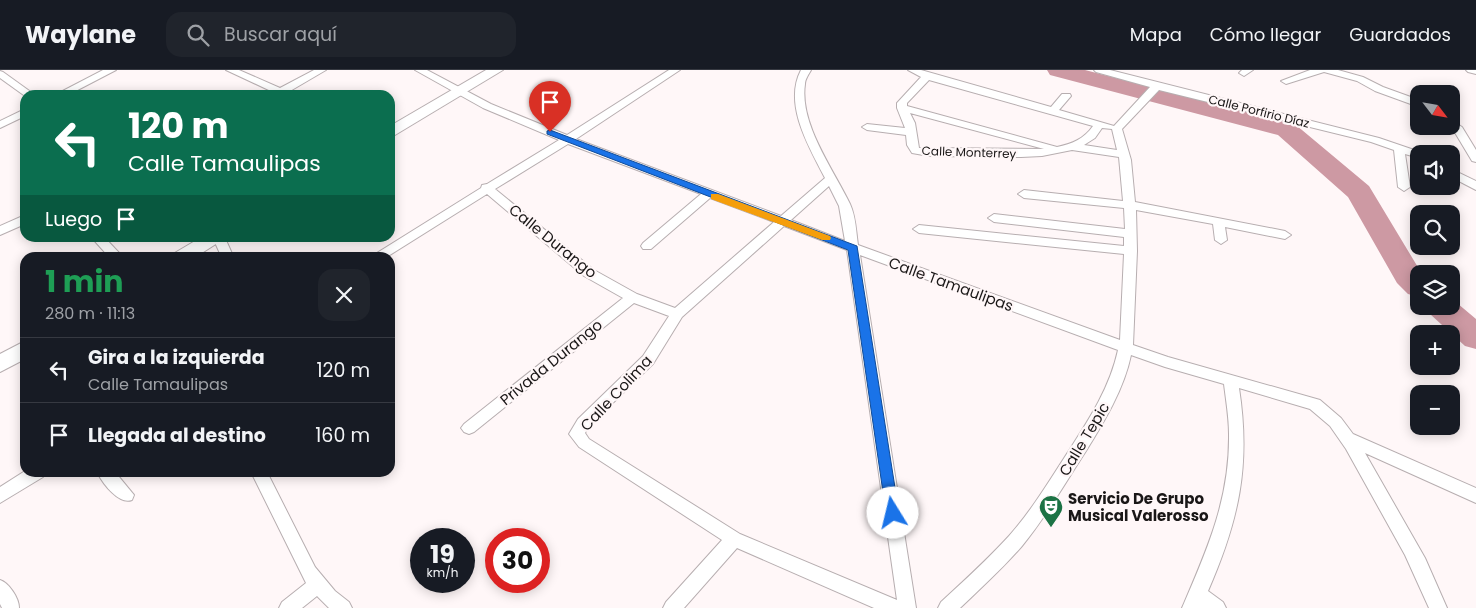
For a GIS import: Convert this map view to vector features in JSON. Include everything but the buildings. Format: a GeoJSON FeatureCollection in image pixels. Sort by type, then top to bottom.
{"type":"FeatureCollection","features":[{"type":"Feature","properties":{"kind":"main road"},"geometry":{"type":"LineString","coordinates":[[395,129],[496,70]]}},
{"type":"Feature","properties":{"kind":"main road"},"geometry":{"type":"LineString","coordinates":[[189,252],[206,242]]}},
{"type":"Feature","properties":{"kind":"main road"},"geometry":{"type":"LineString","coordinates":[[0,364],[20,352]]}},
{"type":"Feature","properties":{"kind":"street"},"geometry":{"type":"LineString","coordinates":[[70,90],[111,70]]}},
{"type":"Feature","properties":{"kind":"street"},"geometry":{"type":"LineString","coordinates":[[232,70],[272,90]]}},
{"type":"Feature","properties":{"kind":"street"},"geometry":{"type":"LineString","coordinates":[[284,90],[321,70]]}},
{"type":"Feature","properties":{"kind":"street","name":"Calle Tamaulipas"},"geometry":{"type":"LineString","coordinates":[[420,70],[458,92],[566,139],[782,222],[1127,349],[1231,381],[1315,404],[1326,412],[1348,438],[1476,496]]}},
{"type":"Feature","properties":{"kind":"street"},"geometry":{"type":"LineString","coordinates":[[384,252],[676,70]]}},
{"type":"Feature","properties":{"kind":"street"},"geometry":{"type":"LineString","coordinates":[[806,70],[800,77],[798,85],[799,104],[806,126],[845,206],[853,248],[907,608]]}},
{"type":"Feature","properties":{"kind":"street"},"geometry":{"type":"LineString","coordinates":[[913,70],[927,76],[1116,129],[1156,86]]}},
{"type":"Feature","properties":{"kind":"street"},"geometry":{"type":"LineString","coordinates":[[1104,72],[1122,70]]}},
{"type":"Feature","properties":{"kind":"street"},"geometry":{"type":"LineString","coordinates":[[1286,81],[1320,70]]}},
{"type":"Feature","properties":{"kind":"street"},"geometry":{"type":"LineString","coordinates":[[1327,70],[1357,74],[1379,89],[1410,101]]}},
{"type":"Feature","properties":{"kind":"street"},"geometry":{"type":"LineString","coordinates":[[1472,70],[1476,72]]}},
{"type":"Feature","properties":{"kind":"street","name":"Calle Porfirio Díaz"},"geometry":{"type":"LineString","coordinates":[[1104,72],[1410,151]]}},
{"type":"Feature","properties":{"kind":"street"},"geometry":{"type":"LineString","coordinates":[[0,74],[5,83],[20,90]]}},
{"type":"Feature","properties":{"kind":"street"},"geometry":{"type":"LineString","coordinates":[[927,76],[905,97],[902,108],[1060,150]]}},
{"type":"Feature","properties":{"kind":"street"},"geometry":{"type":"LineString","coordinates":[[1053,111],[1066,96]]}},
{"type":"Feature","properties":{"kind":"street","name":"Calle Monterrey"},"geometry":{"type":"LineString","coordinates":[[902,108],[910,124],[913,148],[921,152],[1024,153],[1060,150],[1073,147],[1089,138],[1099,124]]}},
{"type":"Feature","properties":{"kind":"street"},"geometry":{"type":"LineString","coordinates":[[0,125],[20,115]]}},
{"type":"Feature","properties":{"kind":"street"},"geometry":{"type":"LineString","coordinates":[[867,127],[911,132]]}},
{"type":"Feature","properties":{"kind":"street","name":"Calle Tepic"},"geometry":{"type":"LineString","coordinates":[[946,608],[983,575],[1016,540],[1046,500],[1103,410],[1119,376],[1127,349],[1131,234],[1130,205],[1123,154],[1116,129]]}},
{"type":"Feature","properties":{"kind":"street"},"geometry":{"type":"LineString","coordinates":[[1460,132],[1476,159]]}},
{"type":"Feature","properties":{"kind":"street"},"geometry":{"type":"LineString","coordinates":[[1073,147],[1123,154]]}},
{"type":"Feature","properties":{"kind":"street"},"geometry":{"type":"LineString","coordinates":[[1399,147],[1404,187]]}},
{"type":"Feature","properties":{"kind":"street"},"geometry":{"type":"LineString","coordinates":[[1460,177],[1476,186]]}},
{"type":"Feature","properties":{"kind":"street","name":"Calle Colima"},"geometry":{"type":"LineString","coordinates":[[734,539],[584,443],[577,434],[583,423],[648,360],[677,314],[832,178]]}},
{"type":"Feature","properties":{"kind":"street","name":"Calle Durango"},"geometry":{"type":"LineString","coordinates":[[486,187],[588,273],[632,297],[677,314]]}},
{"type":"Feature","properties":{"kind":"street"},"geometry":{"type":"LineString","coordinates":[[647,246],[708,194]]}},
{"type":"Feature","properties":{"kind":"street"},"geometry":{"type":"LineString","coordinates":[[1024,194],[1130,205],[1284,235]]}},
{"type":"Feature","properties":{"kind":"street"},"geometry":{"type":"LineString","coordinates":[[994,218],[1131,234]]}},
{"type":"Feature","properties":{"kind":"street"},"geometry":{"type":"LineString","coordinates":[[0,231],[20,221]]}},
{"type":"Feature","properties":{"kind":"street"},"geometry":{"type":"LineString","coordinates":[[1218,221],[1221,240]]}},
{"type":"Feature","properties":{"kind":"street"},"geometry":{"type":"LineString","coordinates":[[920,229],[1131,250]]}},
{"type":"Feature","properties":{"kind":"street"},"geometry":{"type":"LineString","coordinates":[[102,242],[112,252]]}},
{"type":"Feature","properties":{"kind":"street","name":"Privada Durango"},"geometry":{"type":"LineString","coordinates":[[469,428],[632,297]]}},
{"type":"Feature","properties":{"kind":"street"},"geometry":{"type":"LineString","coordinates":[[1217,608],[1194,601],[1220,536],[1232,493],[1238,434],[1231,381]]}},
{"type":"Feature","properties":{"kind":"street"},"geometry":{"type":"LineString","coordinates":[[1348,438],[1419,562],[1438,608]]}},
{"type":"Feature","properties":{"kind":"street"},"geometry":{"type":"LineString","coordinates":[[0,496],[29,477]]}},
{"type":"Feature","properties":{"kind":"street"},"geometry":{"type":"LineString","coordinates":[[110,477],[126,495]]}},
{"type":"Feature","properties":{"kind":"street"},"geometry":{"type":"LineString","coordinates":[[261,477],[301,559],[318,585],[343,608]]}},
{"type":"Feature","properties":{"kind":"street"},"geometry":{"type":"LineString","coordinates":[[672,608],[734,539],[894,608]]}},
{"type":"Feature","properties":{"kind":"street"},"geometry":{"type":"LineString","coordinates":[[288,608],[318,585]]}},
{"type":"Feature","properties":{"kind":"street"},"geometry":{"type":"LineString","coordinates":[[0,588],[11,606]]}},
{"type":"Feature","properties":{"kind":"waterway"},"geometry":{"type":"LineString","coordinates":[[1058,70],[1287,130],[1359,192],[1410,278]]}},
{"type":"Feature","properties":{"kind":"waterway"},"geometry":{"type":"LineString","coordinates":[[1451,315],[1476,337]]}},
{"type":"Feature","properties":{"kind":"slow traffic"},"geometry":{"type":"LineString","coordinates":[[715,197],[826,238]]}},
{"type":"Feature","properties":{"kind":"place","name":"Servicio De Grupo Musical Valerosso"},"geometry":{"type":"Point","coordinates":[1051,528]}},
{"type":"Feature","properties":{"kind":"route"},"geometry":{"type":"LineString","coordinates":[[550,132],[584,147],[853,248],[893,513]]}}]}
